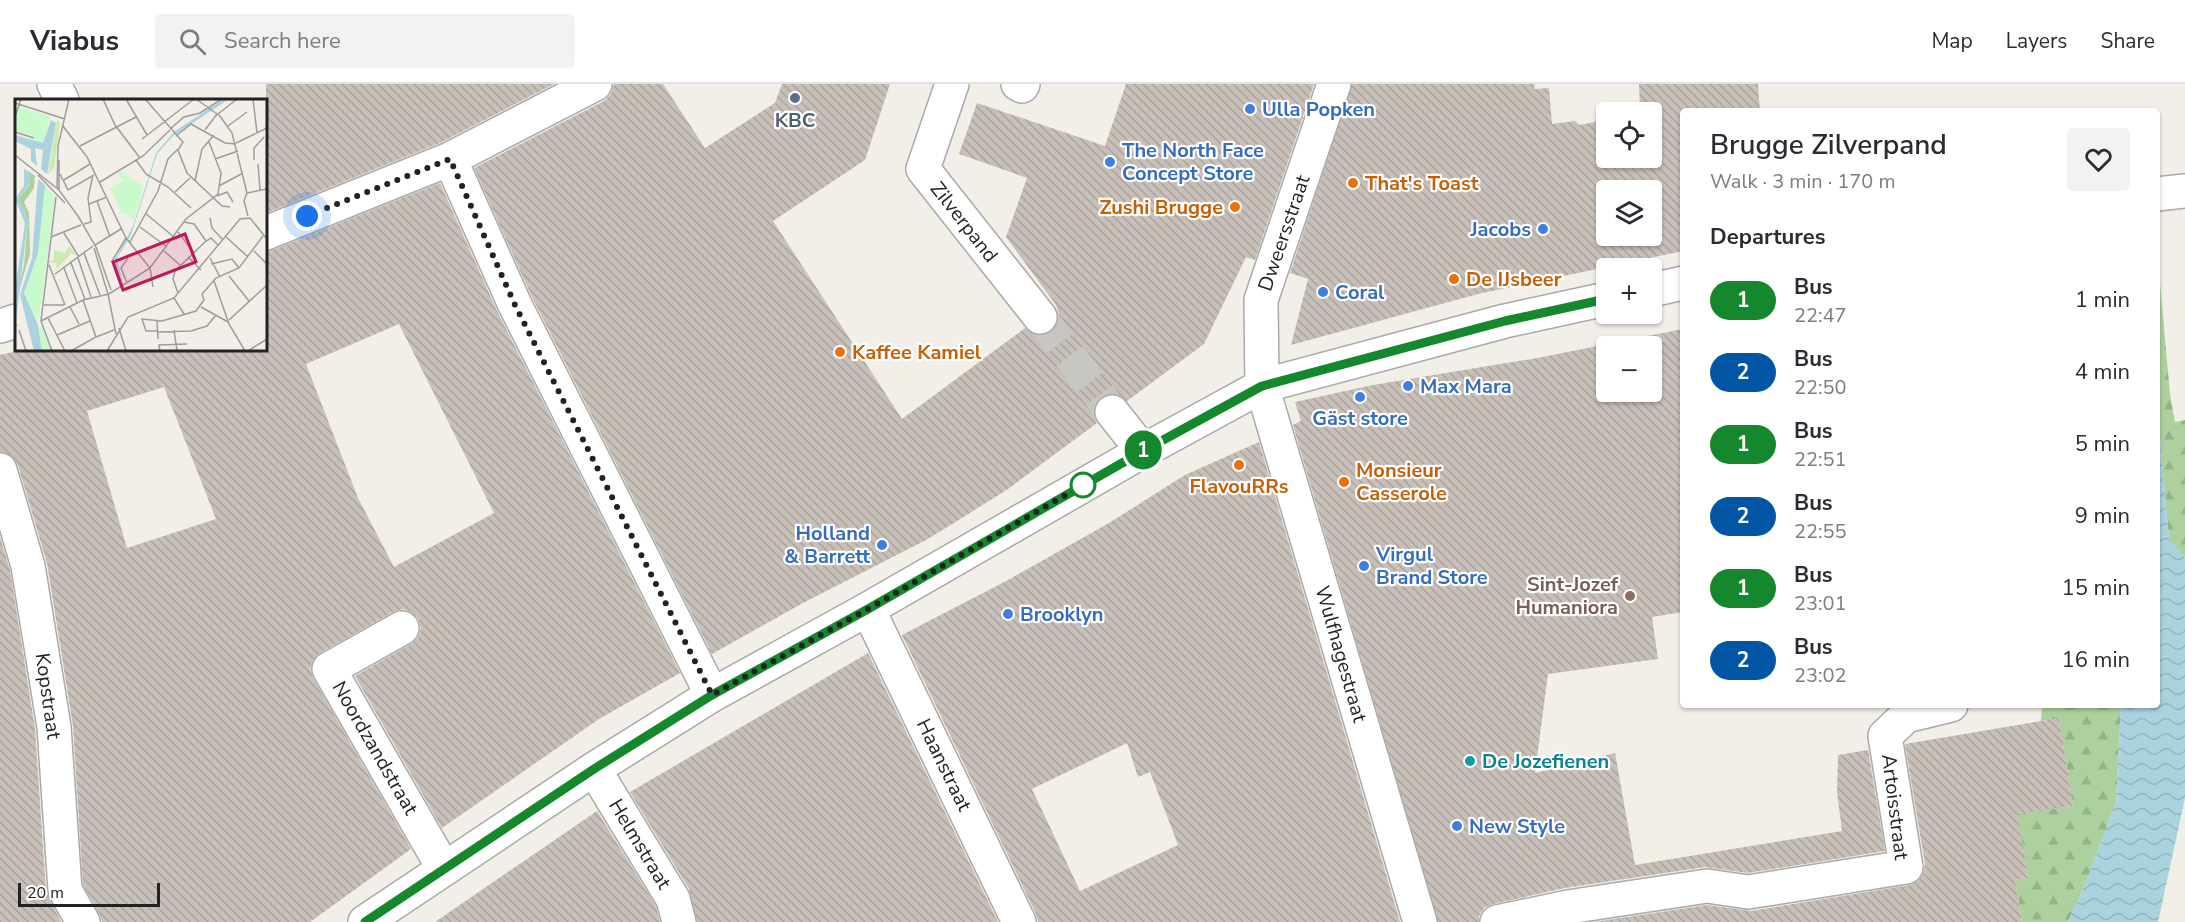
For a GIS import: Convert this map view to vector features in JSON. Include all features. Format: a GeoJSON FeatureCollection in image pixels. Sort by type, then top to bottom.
{"type":"FeatureCollection","features":[{"type":"Feature","properties":{"kind":"street"},"geometry":{"type":"LineString","coordinates":[[54,84],[62,99]]}},
{"type":"Feature","properties":{"kind":"street"},"geometry":{"type":"LineString","coordinates":[[267,233],[450,159],[595,84]]}},
{"type":"Feature","properties":{"kind":"street","name":"Zilverpand"},"geometry":{"type":"LineString","coordinates":[[952,84],[923,169],[1040,317]]}},
{"type":"Feature","properties":{"kind":"street"},"geometry":{"type":"LineString","coordinates":[[1018,84],[1022,86],[1023,84]]}},
{"type":"Feature","properties":{"kind":"street","name":"Dweersstraat"},"geometry":{"type":"LineString","coordinates":[[1262,386],[1261,300],[1334,84]]}},
{"type":"Feature","properties":{"kind":"street"},"geometry":{"type":"LineString","coordinates":[[450,159],[515,305],[712,695]]}},
{"type":"Feature","properties":{"kind":"street"},"geometry":{"type":"LineString","coordinates":[[2160,194],[2185,191]]}},
{"type":"Feature","properties":{"kind":"street"},"geometry":{"type":"LineString","coordinates":[[1662,288],[1680,284]]}},
{"type":"Feature","properties":{"kind":"street"},"geometry":{"type":"LineString","coordinates":[[365,922],[594,769],[712,695],[1262,386],[1505,321],[1596,301]]}},
{"type":"Feature","properties":{"kind":"street"},"geometry":{"type":"LineString","coordinates":[[0,326],[15,321]]}},
{"type":"Feature","properties":{"kind":"street","name":"Wulfhagestraat"},"geometry":{"type":"LineString","coordinates":[[1262,386],[1420,922]]}},
{"type":"Feature","properties":{"kind":"street"},"geometry":{"type":"LineString","coordinates":[[1112,412],[1143,451]]}},
{"type":"Feature","properties":{"kind":"street","name":"Kopstraat"},"geometry":{"type":"LineString","coordinates":[[0,470],[28,566],[54,727],[65,890],[83,922]]}},
{"type":"Feature","properties":{"kind":"street","name":"Haanstraat"},"geometry":{"type":"LineString","coordinates":[[868,609],[1019,922]]}},
{"type":"Feature","properties":{"kind":"street","name":"Noordzandstraat"},"geometry":{"type":"LineString","coordinates":[[402,628],[329,669],[444,869]]}},
{"type":"Feature","properties":{"kind":"street","name":"Artoisstraat"},"geometry":{"type":"LineString","coordinates":[[1497,922],[1568,907],[1707,886],[1748,892],[1906,867],[1885,736],[1906,716],[1939,708]]}},
{"type":"Feature","properties":{"kind":"street","name":"Helmstraat"},"geometry":{"type":"LineString","coordinates":[[594,769],[673,899],[679,922]]}},
{"type":"Feature","properties":{"kind":"green space"},"geometry":{"type":"Polygon","coordinates":[[[2160,283],[2170,394],[2175,422],[2185,420],[2185,558],[2169,539],[2160,438],[2160,283]]]}},
{"type":"Feature","properties":{"kind":"green space"},"geometry":{"type":"Polygon","coordinates":[[[2042,708],[2121,708],[2116,802],[2087,880],[2068,922],[2022,922],[2015,880],[2028,878],[2017,814],[2073,806],[2059,719],[2041,721],[2042,708]]]}},
{"type":"Feature","properties":{"kind":"water"},"geometry":{"type":"Polygon","coordinates":[[[2160,438],[2169,539],[2185,558],[2185,798],[2158,922],[2068,922],[2087,880],[2116,802],[2121,708],[2160,708],[2160,438]]]}},
{"type":"Feature","properties":{"kind":"building"},"geometry":{"type":"Polygon","coordinates":[[[266,84],[554,84],[442,142],[267,213],[266,84]]]}},
{"type":"Feature","properties":{"kind":"building"},"geometry":{"type":"Polygon","coordinates":[[[614,84],[663,84],[705,148],[775,103],[782,84],[890,84],[865,160],[773,221],[902,419],[1025,328],[1033,334],[1042,336],[1052,331],[1058,323],[1059,315],[1056,305],[1006,237],[1027,178],[959,154],[977,103],[1105,146],[1126,84],[1314,84],[1255,260],[1246,257],[1204,344],[1127,401],[1118,394],[1101,397],[1094,406],[1093,414],[1097,423],[1008,489],[926,540],[803,603],[712,654],[532,297],[474,168],[604,101],[611,94],[614,84]]]}},
{"type":"Feature","properties":{"kind":"building"},"geometry":{"type":"Polygon","coordinates":[[[1352,84],[1535,84],[1534,89],[1549,88],[1552,124],[1575,121],[1579,125],[1596,122],[1596,168],[1662,168],[1662,102],[1640,102],[1639,84],[1758,84],[1760,108],[1680,108],[1680,252],[1650,258],[1596,258],[1596,269],[1478,294],[1291,345],[1308,279],[1290,273],[1352,84]]]}},
{"type":"Feature","properties":{"kind":"building"},"geometry":{"type":"Polygon","coordinates":[[[440,183],[498,313],[680,673],[599,719],[442,828],[355,676],[418,638],[421,628],[418,618],[403,609],[393,612],[320,653],[313,660],[310,669],[411,849],[310,922],[102,922],[83,885],[73,726],[47,563],[18,465],[12,456],[0,452],[0,355],[17,351],[267,351],[267,251],[440,183]],[[399,324],[306,364],[358,498],[394,567],[494,513],[399,324]],[[164,387],[87,411],[127,548],[216,519],[164,387]]]}},
{"type":"Feature","properties":{"kind":"building"},"geometry":{"type":"Polygon","coordinates":[[[1680,330],[1680,612],[1652,617],[1658,659],[1548,674],[1535,773],[1615,753],[1635,865],[1842,831],[1837,792],[1838,755],[1868,750],[1885,851],[1748,873],[1705,867],[1565,888],[1493,904],[1484,908],[1479,916],[1479,922],[1438,922],[1293,425],[1301,421],[1295,402],[1373,385],[1596,346],[1596,402],[1662,402],[1662,336],[1648,336],[1680,330]]]}},
{"type":"Feature","properties":{"kind":"building"},"geometry":{"type":"Polygon","coordinates":[[[1259,442],[1400,922],[1038,922],[902,635],[1008,580],[1109,523],[1185,475],[1259,442]],[[1127,743],[1032,789],[1080,891],[1178,845],[1150,772],[1138,777],[1127,743]]]}},
{"type":"Feature","properties":{"kind":"building"},"geometry":{"type":"Polygon","coordinates":[[[0,537],[10,570],[35,729],[46,891],[61,922],[0,922],[0,537]]]}},
{"type":"Feature","properties":{"kind":"building"},"geometry":{"type":"Polygon","coordinates":[[[868,653],[998,922],[697,922],[689,889],[630,792],[868,653]]]}},
{"type":"Feature","properties":{"kind":"building"},"geometry":{"type":"Polygon","coordinates":[[[2059,718],[2073,806],[2018,814],[2028,878],[2015,880],[2022,922],[1594,922],[1707,905],[1751,911],[1910,885],[1918,881],[1923,874],[1925,864],[1905,744],[2059,718]]]}},
{"type":"Feature","properties":{"kind":"building"},"geometry":{"type":"Polygon","coordinates":[[[597,811],[656,906],[660,922],[435,922],[597,811]]]}},
{"type":"Feature","properties":{"kind":"tunnel"},"geometry":{"type":"LineString","coordinates":[[1040,317],[1112,412]]}},
{"type":"Feature","properties":{"kind":"bus line","name":"1"},"geometry":{"type":"LineString","coordinates":[[365,922],[594,769],[712,695],[1262,386],[1505,321],[1596,301]]}},
{"type":"Feature","properties":{"kind":"place","name":"KBC"},"geometry":{"type":"Point","coordinates":[795,98]}},
{"type":"Feature","properties":{"kind":"place","name":"Ulla Popken"},"geometry":{"type":"Point","coordinates":[1250,109]}},
{"type":"Feature","properties":{"kind":"place","name":"The North Face Concept Store"},"geometry":{"type":"Point","coordinates":[1110,162]}},
{"type":"Feature","properties":{"kind":"place","name":"That's Toast"},"geometry":{"type":"Point","coordinates":[1353,183]}},
{"type":"Feature","properties":{"kind":"place","name":"Zushi Brugge"},"geometry":{"type":"Point","coordinates":[1235,207]}},
{"type":"Feature","properties":{"kind":"place","name":"Jacobs"},"geometry":{"type":"Point","coordinates":[1543,229]}},
{"type":"Feature","properties":{"kind":"place","name":"De IJsbeer"},"geometry":{"type":"Point","coordinates":[1454,279]}},
{"type":"Feature","properties":{"kind":"place","name":"Coral"},"geometry":{"type":"Point","coordinates":[1323,292]}},
{"type":"Feature","properties":{"kind":"place","name":"Kaffee Kamiel"},"geometry":{"type":"Point","coordinates":[840,352]}},
{"type":"Feature","properties":{"kind":"place","name":"Max Mara"},"geometry":{"type":"Point","coordinates":[1408,386]}},
{"type":"Feature","properties":{"kind":"place","name":"Gäst store"},"geometry":{"type":"Point","coordinates":[1360,397]}},
{"type":"Feature","properties":{"kind":"place","name":"FlavouRRs"},"geometry":{"type":"Point","coordinates":[1239,465]}},
{"type":"Feature","properties":{"kind":"place","name":"Monsieur Casserole"},"geometry":{"type":"Point","coordinates":[1344,482]}},
{"type":"Feature","properties":{"kind":"place","name":"Holland & Barrett"},"geometry":{"type":"Point","coordinates":[882,545]}},
{"type":"Feature","properties":{"kind":"place","name":"Virgul Brand Store"},"geometry":{"type":"Point","coordinates":[1364,566]}},
{"type":"Feature","properties":{"kind":"place","name":"Sint-Jozef Humaniora"},"geometry":{"type":"Point","coordinates":[1630,596]}},
{"type":"Feature","properties":{"kind":"place","name":"Brooklyn"},"geometry":{"type":"Point","coordinates":[1008,614]}},
{"type":"Feature","properties":{"kind":"place","name":"De Jozefienen"},"geometry":{"type":"Point","coordinates":[1470,761]}},
{"type":"Feature","properties":{"kind":"place","name":"New Style"},"geometry":{"type":"Point","coordinates":[1457,826]}},
{"type":"Feature","properties":{"kind":"route"},"geometry":{"type":"LineString","coordinates":[[307,216],[450,159],[515,305],[712,695],[868,609],[1083,485]]}}]}
